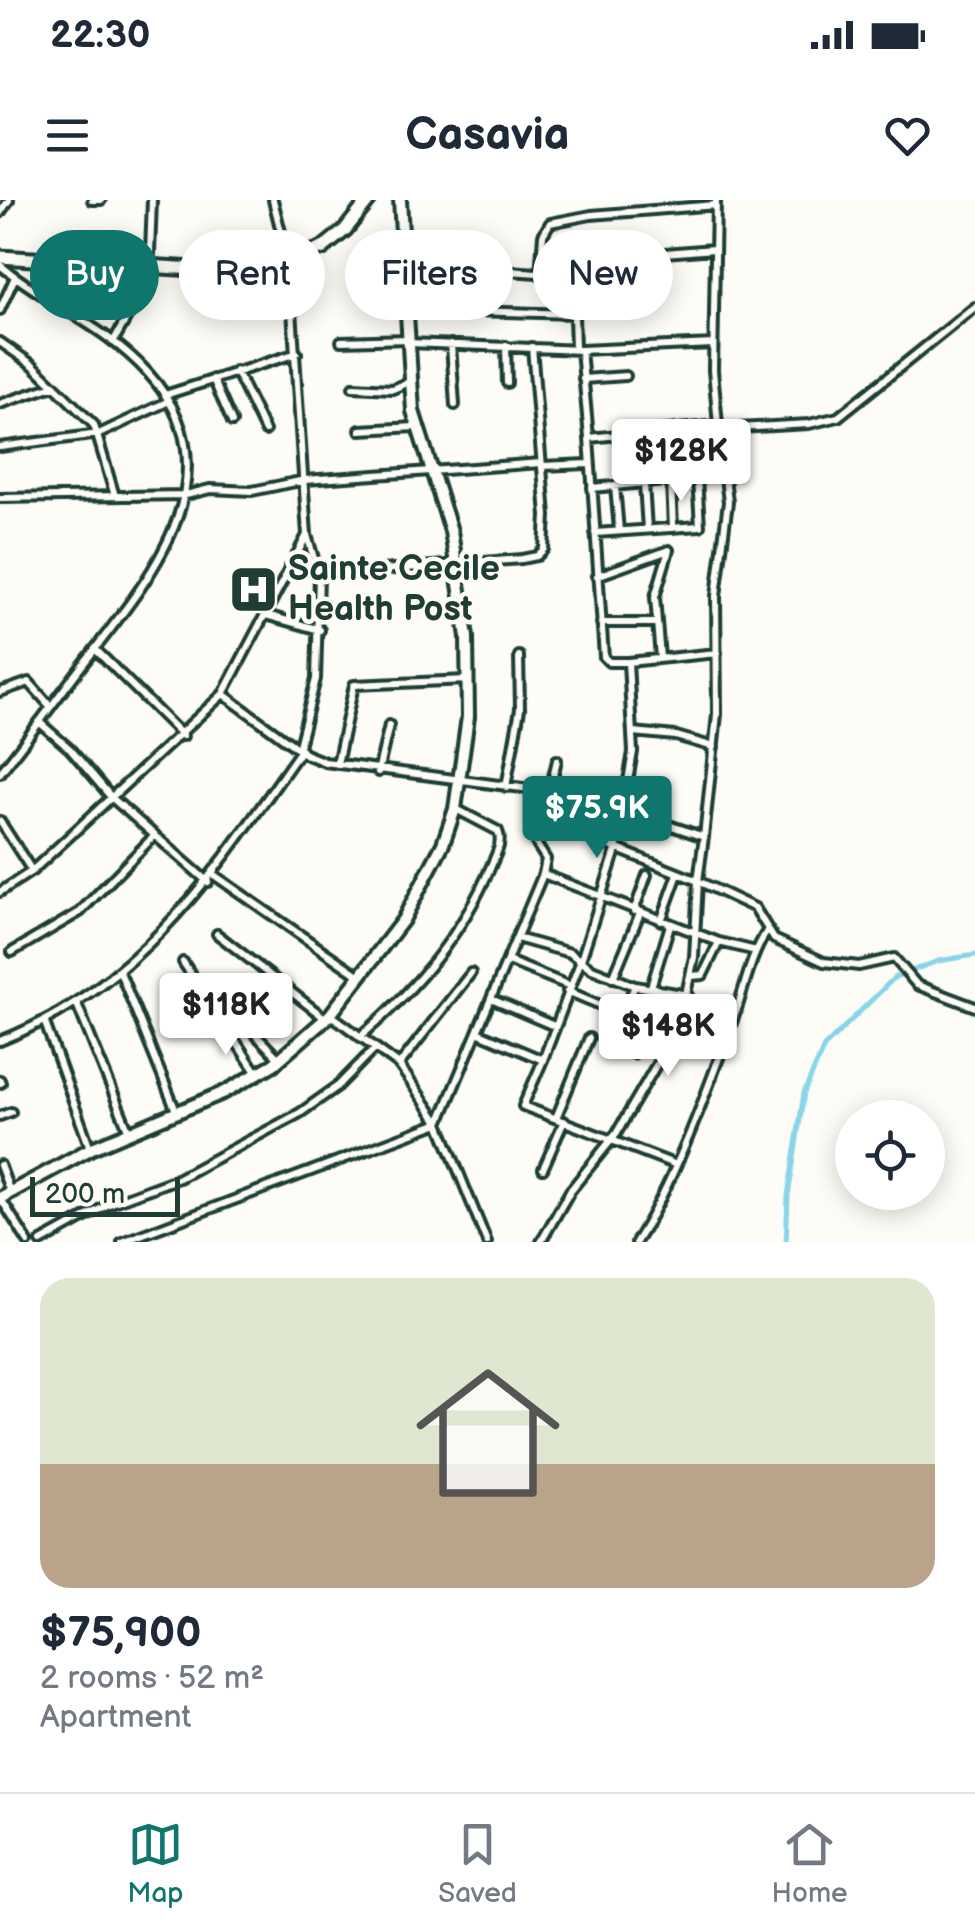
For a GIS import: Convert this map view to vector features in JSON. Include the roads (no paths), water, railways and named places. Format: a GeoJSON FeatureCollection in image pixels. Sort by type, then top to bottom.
{"type":"FeatureCollection","features":[{"type":"Feature","properties":{"kind":"highway"},"geometry":{"type":"LineString","coordinates":[[325,243],[346,230],[370,200]]}},
{"type":"Feature","properties":{"kind":"highway"},"geometry":{"type":"LineString","coordinates":[[0,257],[30,259]]}},
{"type":"Feature","properties":{"kind":"main road"},"geometry":{"type":"LineString","coordinates":[[401,200],[403,230]]}},
{"type":"Feature","properties":{"kind":"main road"},"geometry":{"type":"LineString","coordinates":[[4,1196],[90,1149],[258,1075],[280,1060],[328,1017],[417,898],[454,809],[468,717],[451,531],[416,426],[409,382],[408,320]]}},
{"type":"Feature","properties":{"kind":"street"},"geometry":{"type":"LineString","coordinates":[[0,213],[9,200]]}},
{"type":"Feature","properties":{"kind":"street"},"geometry":{"type":"LineString","coordinates":[[92,200],[102,200]]}},
{"type":"Feature","properties":{"kind":"street"},"geometry":{"type":"LineString","coordinates":[[152,200],[152,230]]}},
{"type":"Feature","properties":{"kind":"street"},"geometry":{"type":"LineString","coordinates":[[273,200],[280,230]]}},
{"type":"Feature","properties":{"kind":"street"},"geometry":{"type":"LineString","coordinates":[[541,1242],[570,1192],[612,1140],[672,1040],[688,996],[714,747],[716,596],[728,502],[713,344],[716,202],[590,215],[550,223],[546,230]]}},
{"type":"Feature","properties":{"kind":"street"},"geometry":{"type":"LineString","coordinates":[[673,253],[714,250]]}},
{"type":"Feature","properties":{"kind":"street"},"geometry":{"type":"LineString","coordinates":[[0,265],[113,342],[150,375],[167,398],[184,440],[186,496],[170,543],[0,772]]}},
{"type":"Feature","properties":{"kind":"street"},"geometry":{"type":"LineString","coordinates":[[0,310],[15,277]]}},
{"type":"Feature","properties":{"kind":"street"},"geometry":{"type":"LineString","coordinates":[[588,438],[808,424],[838,417],[975,307]]}},
{"type":"Feature","properties":{"kind":"street"},"geometry":{"type":"LineString","coordinates":[[113,342],[126,320]]}},
{"type":"Feature","properties":{"kind":"street"},"geometry":{"type":"LineString","coordinates":[[0,1042],[45,1023],[120,972],[211,878],[300,748],[316,679],[320,630],[318,575],[308,535],[295,320]]}},
{"type":"Feature","properties":{"kind":"street"},"geometry":{"type":"LineString","coordinates":[[575,320],[605,660],[628,662],[717,652]]}},
{"type":"Feature","properties":{"kind":"street"},"geometry":{"type":"LineString","coordinates":[[1,341],[76,405],[99,434],[115,496]]}},
{"type":"Feature","properties":{"kind":"street"},"geometry":{"type":"LineString","coordinates":[[341,341],[578,349],[713,344]]}},
{"type":"Feature","properties":{"kind":"street"},"geometry":{"type":"LineString","coordinates":[[451,344],[455,405]]}},
{"type":"Feature","properties":{"kind":"street"},"geometry":{"type":"LineString","coordinates":[[506,346],[508,382]]}},
{"type":"Feature","properties":{"kind":"street"},"geometry":{"type":"LineString","coordinates":[[318,575],[456,566],[531,558],[542,552],[546,516],[532,347]]}},
{"type":"Feature","properties":{"kind":"street"},"geometry":{"type":"LineString","coordinates":[[0,447],[99,434],[167,398],[298,352]]}},
{"type":"Feature","properties":{"kind":"street"},"geometry":{"type":"LineString","coordinates":[[236,371],[265,430]]}},
{"type":"Feature","properties":{"kind":"street"},"geometry":{"type":"LineString","coordinates":[[583,380],[626,376]]}},
{"type":"Feature","properties":{"kind":"street"},"geometry":{"type":"LineString","coordinates":[[214,379],[232,422]]}},
{"type":"Feature","properties":{"kind":"street"},"geometry":{"type":"LineString","coordinates":[[354,387],[394,389],[409,382]]}},
{"type":"Feature","properties":{"kind":"street"},"geometry":{"type":"LineString","coordinates":[[0,404],[53,386]]}},
{"type":"Feature","properties":{"kind":"street"},"geometry":{"type":"LineString","coordinates":[[360,430],[416,426]]}},
{"type":"Feature","properties":{"kind":"street"},"geometry":{"type":"LineString","coordinates":[[0,498],[186,496],[210,489],[252,491],[306,480],[431,470],[588,464]]}},
{"type":"Feature","properties":{"kind":"street"},"geometry":{"type":"LineString","coordinates":[[592,488],[697,478],[700,502],[700,526],[595,534]]}},
{"type":"Feature","properties":{"kind":"street"},"geometry":{"type":"LineString","coordinates":[[671,481],[673,528]]}},
{"type":"Feature","properties":{"kind":"street"},"geometry":{"type":"LineString","coordinates":[[644,484],[647,529]]}},
{"type":"Feature","properties":{"kind":"street"},"geometry":{"type":"LineString","coordinates":[[615,486],[619,532]]}},
{"type":"Feature","properties":{"kind":"street"},"geometry":{"type":"LineString","coordinates":[[0,892],[32,871],[183,736],[223,694],[308,535]]}},
{"type":"Feature","properties":{"kind":"street"},"geometry":{"type":"LineString","coordinates":[[597,576],[669,550],[655,597],[660,658]]}},
{"type":"Feature","properties":{"kind":"street"},"geometry":{"type":"LineString","coordinates":[[266,615],[320,630]]}},
{"type":"Feature","properties":{"kind":"street"},"geometry":{"type":"LineString","coordinates":[[601,623],[656,624]]}},
{"type":"Feature","properties":{"kind":"street"},"geometry":{"type":"LineString","coordinates":[[95,649],[183,736]]}},
{"type":"Feature","properties":{"kind":"street"},"geometry":{"type":"LineString","coordinates":[[506,788],[520,709],[519,656]]}},
{"type":"Feature","properties":{"kind":"street"},"geometry":{"type":"LineString","coordinates":[[628,662],[632,732],[616,850],[582,960],[523,1106],[674,1164]]}},
{"type":"Feature","properties":{"kind":"street"},"geometry":{"type":"LineString","coordinates":[[337,764],[354,685],[467,680]]}},
{"type":"Feature","properties":{"kind":"street"},"geometry":{"type":"LineString","coordinates":[[0,692],[24,681],[50,706]]}},
{"type":"Feature","properties":{"kind":"street"},"geometry":{"type":"LineString","coordinates":[[223,694],[300,748],[337,764],[573,798],[583,796],[704,837]]}},
{"type":"Feature","properties":{"kind":"street"},"geometry":{"type":"LineString","coordinates":[[40,722],[176,858],[358,975]]}},
{"type":"Feature","properties":{"kind":"street"},"geometry":{"type":"LineString","coordinates":[[378,772],[388,725]]}},
{"type":"Feature","properties":{"kind":"street"},"geometry":{"type":"LineString","coordinates":[[632,732],[676,736],[714,747]]}},
{"type":"Feature","properties":{"kind":"street"},"geometry":{"type":"LineString","coordinates":[[122,1242],[438,1123],[543,874],[546,860],[537,847],[557,760]]}},
{"type":"Feature","properties":{"kind":"street"},"geometry":{"type":"LineString","coordinates":[[573,798],[564,828],[755,908],[768,930],[785,944],[837,966],[894,958],[909,978],[925,989],[975,1007]]}},
{"type":"Feature","properties":{"kind":"street"},"geometry":{"type":"LineString","coordinates":[[360,1037],[442,954],[475,900],[497,852],[501,840],[498,831],[454,809]]}},
{"type":"Feature","properties":{"kind":"street"},"geometry":{"type":"LineString","coordinates":[[0,821],[32,871]]}},
{"type":"Feature","properties":{"kind":"street"},"geometry":{"type":"LineString","coordinates":[[12,952],[80,912],[155,835]]}},
{"type":"Feature","properties":{"kind":"street"},"geometry":{"type":"LineString","coordinates":[[543,874],[661,922],[756,951]]}},
{"type":"Feature","properties":{"kind":"street"},"geometry":{"type":"LineString","coordinates":[[661,922],[678,874]]}},
{"type":"Feature","properties":{"kind":"street"},"geometry":{"type":"LineString","coordinates":[[613,978],[646,875]]}},
{"type":"Feature","properties":{"kind":"street"},"geometry":{"type":"LineString","coordinates":[[634,1054],[670,925]]}},
{"type":"Feature","properties":{"kind":"street"},"geometry":{"type":"LineString","coordinates":[[636,1242],[674,1164],[756,951],[768,930]]}},
{"type":"Feature","properties":{"kind":"street"},"geometry":{"type":"LineString","coordinates":[[217,934],[399,1065],[438,1123],[487,1242]]}},
{"type":"Feature","properties":{"kind":"street"},"geometry":{"type":"LineString","coordinates":[[517,938],[582,960],[635,986],[688,996]]}},
{"type":"Feature","properties":{"kind":"street"},"geometry":{"type":"LineString","coordinates":[[692,976],[703,976],[720,942]]}},
{"type":"Feature","properties":{"kind":"street"},"geometry":{"type":"LineString","coordinates":[[508,961],[622,1014],[635,986]]}},
{"type":"Feature","properties":{"kind":"street"},"geometry":{"type":"LineString","coordinates":[[183,962],[258,1075]]}},
{"type":"Feature","properties":{"kind":"street"},"geometry":{"type":"LineString","coordinates":[[120,972],[176,1111]]}},
{"type":"Feature","properties":{"kind":"street"},"geometry":{"type":"LineString","coordinates":[[399,1065],[470,974]]}},
{"type":"Feature","properties":{"kind":"street"},"geometry":{"type":"LineString","coordinates":[[491,999],[554,1026]]}},
{"type":"Feature","properties":{"kind":"street"},"geometry":{"type":"LineString","coordinates":[[77,1004],[129,1132]]}},
{"type":"Feature","properties":{"kind":"street"},"geometry":{"type":"LineString","coordinates":[[223,1022],[238,1016],[280,1060]]}},
{"type":"Feature","properties":{"kind":"street"},"geometry":{"type":"LineString","coordinates":[[45,1023],[90,1149]]}},
{"type":"Feature","properties":{"kind":"street"},"geometry":{"type":"LineString","coordinates":[[477,1032],[543,1060]]}},
{"type":"Feature","properties":{"kind":"street"},"geometry":{"type":"LineString","coordinates":[[542,1168],[589,1038]]}},
{"type":"Feature","properties":{"kind":"street"},"geometry":{"type":"LineString","coordinates":[[41,1242],[110,1204],[179,1178],[300,1113],[338,1086],[375,1048]]}},
{"type":"Feature","properties":{"kind":"street"},"geometry":{"type":"LineString","coordinates":[[0,1116],[11,1112]]}},
{"type":"Feature","properties":{"kind":"street"},"geometry":{"type":"LineString","coordinates":[[0,1165],[8,1216],[28,1242]]}},
{"type":"Feature","properties":{"kind":"waterway"},"geometry":{"type":"LineString","coordinates":[[786,1242],[788,1196],[804,1093],[824,1047],[895,977],[938,961],[975,955]]}},
{"type":"Feature","properties":{"kind":"place","name":"Sainte Cecile Health Post"},"geometry":{"type":"Point","coordinates":[253,589]}}]}
